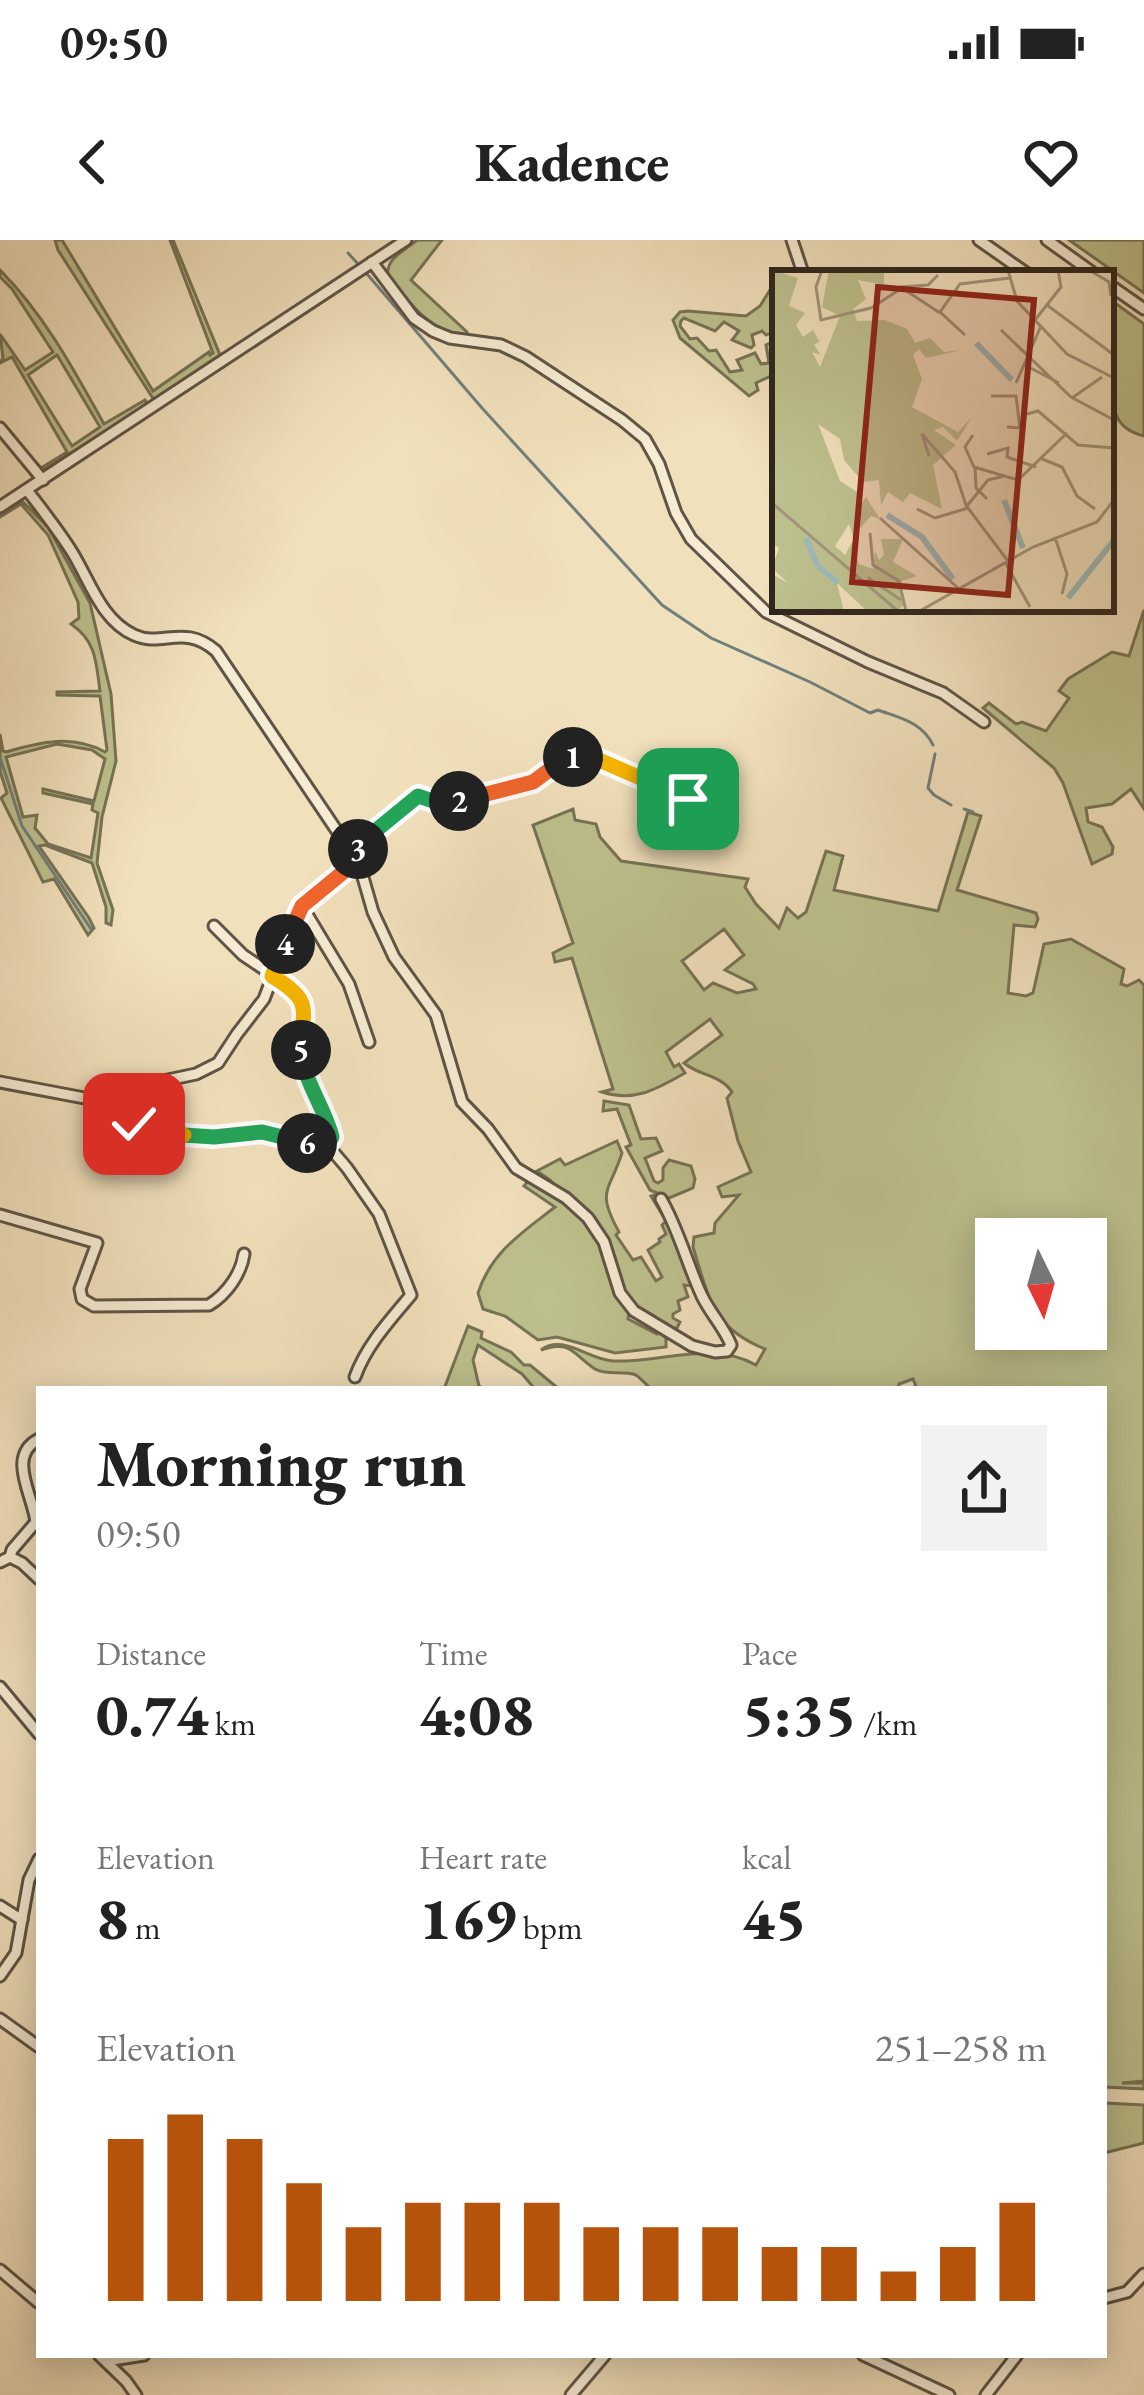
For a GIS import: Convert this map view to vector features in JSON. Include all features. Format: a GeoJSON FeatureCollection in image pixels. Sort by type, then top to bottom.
{"type":"FeatureCollection","features":[{"type":"Feature","properties":{"kind":"street"},"geometry":{"type":"LineString","coordinates":[[0,507],[406,240]]}},
{"type":"Feature","properties":{"kind":"street"},"geometry":{"type":"LineString","coordinates":[[792,240],[802,270]]}},
{"type":"Feature","properties":{"kind":"street"},"geometry":{"type":"LineString","coordinates":[[979,240],[1021,270]]}},
{"type":"Feature","properties":{"kind":"street"},"geometry":{"type":"LineString","coordinates":[[1047,240],[1089,270]]}},
{"type":"Feature","properties":{"kind":"street"},"geometry":{"type":"LineString","coordinates":[[372,262],[414,318],[433,331],[501,345],[526,356],[645,439],[691,539],[766,612],[943,693],[984,722]]}},
{"type":"Feature","properties":{"kind":"street"},"geometry":{"type":"LineString","coordinates":[[1114,288],[1144,309]]}},
{"type":"Feature","properties":{"kind":"street"},"geometry":{"type":"LineString","coordinates":[[0,428],[43,480]]}},
{"type":"Feature","properties":{"kind":"street"},"geometry":{"type":"LineString","coordinates":[[27,490],[115,622],[142,639],[194,638],[216,651],[343,841],[358,845]]}},
{"type":"Feature","properties":{"kind":"street"},"geometry":{"type":"LineString","coordinates":[[358,845],[418,796],[445,803],[533,782],[562,761],[585,754],[717,811]]}},
{"type":"Feature","properties":{"kind":"street"},"geometry":{"type":"LineString","coordinates":[[358,845],[374,912],[394,957],[436,1015],[462,1102],[516,1168],[566,1198],[588,1218],[604,1242],[620,1293],[634,1311],[692,1346],[727,1352],[731,1345],[727,1334],[705,1303],[661,1199]]}},
{"type":"Feature","properties":{"kind":"street"},"geometry":{"type":"LineString","coordinates":[[108,1104],[144,1084],[215,1066],[264,999],[302,906],[358,860]]}},
{"type":"Feature","properties":{"kind":"street"},"geometry":{"type":"LineString","coordinates":[[302,906],[350,984],[369,1042]]}},
{"type":"Feature","properties":{"kind":"street"},"geometry":{"type":"LineString","coordinates":[[214,926],[302,1001],[302,1062],[332,1132],[326,1147]]}},
{"type":"Feature","properties":{"kind":"street"},"geometry":{"type":"LineString","coordinates":[[0,1082],[108,1104],[142,1127],[198,1137],[272,1132],[326,1147],[374,1204],[411,1290],[359,1364],[355,1377]]}},
{"type":"Feature","properties":{"kind":"street"},"geometry":{"type":"LineString","coordinates":[[0,1215],[97,1243],[80,1289],[82,1299],[94,1306],[209,1305],[238,1274],[244,1254]]}},
{"type":"Feature","properties":{"kind":"street"},"geometry":{"type":"LineString","coordinates":[[36,1440],[27,1448],[21,1466],[36,1522],[5,1559],[36,1575]]}},
{"type":"Feature","properties":{"kind":"street"},"geometry":{"type":"LineString","coordinates":[[0,1688],[36,1730]]}},
{"type":"Feature","properties":{"kind":"street"},"geometry":{"type":"LineString","coordinates":[[0,1976],[16,1953],[36,1865]]}},
{"type":"Feature","properties":{"kind":"street"},"geometry":{"type":"LineString","coordinates":[[0,1906],[22,1920]]}},
{"type":"Feature","properties":{"kind":"street"},"geometry":{"type":"LineString","coordinates":[[0,2019],[36,2045]]}},
{"type":"Feature","properties":{"kind":"street"},"geometry":{"type":"LineString","coordinates":[[0,2270],[36,2300]]}},
{"type":"Feature","properties":{"kind":"street"},"geometry":{"type":"LineString","coordinates":[[1107,2297],[1127,2291],[1144,2274]]}},
{"type":"Feature","properties":{"kind":"street"},"geometry":{"type":"LineString","coordinates":[[103,2358],[136,2395]]}},
{"type":"Feature","properties":{"kind":"street"},"geometry":{"type":"LineString","coordinates":[[571,2395],[602,2358]]}},
{"type":"Feature","properties":{"kind":"street"},"geometry":{"type":"LineString","coordinates":[[869,2358],[949,2395]]}},
{"type":"Feature","properties":{"kind":"street"},"geometry":{"type":"LineString","coordinates":[[986,2395],[1014,2358]]}},
{"type":"Feature","properties":{"kind":"green space"},"geometry":{"type":"Polygon","coordinates":[[[55,240],[62,240],[153,391],[213,353],[170,240],[220,355],[154,400],[55,240]]]}},
{"type":"Feature","properties":{"kind":"green space"},"geometry":{"type":"Polygon","coordinates":[[[417,240],[442,240],[411,280],[468,337],[432,323],[388,276],[393,260],[417,240]]]}},
{"type":"Feature","properties":{"kind":"green space"},"geometry":{"type":"Polygon","coordinates":[[[1069,240],[1144,240],[1144,293],[1069,240]]]}},
{"type":"Feature","properties":{"kind":"green space"},"geometry":{"type":"Polygon","coordinates":[[[0,270],[44,324],[104,424],[145,400],[148,405],[40,472],[33,464],[41,468],[67,452],[12,357],[0,363],[0,334],[25,370],[53,352],[0,277],[0,270]],[[57,355],[28,375],[72,446],[100,427],[57,355]]]}},
{"type":"Feature","properties":{"kind":"green space"},"geometry":{"type":"Polygon","coordinates":[[[772,287],[772,332],[752,335],[751,348],[732,340],[739,331],[724,322],[715,331],[684,318],[680,326],[690,339],[697,338],[709,351],[716,350],[730,372],[742,370],[737,360],[755,353],[761,364],[769,363],[766,345],[772,342],[772,375],[756,383],[758,390],[749,396],[680,338],[673,320],[688,311],[746,316],[760,306],[772,287]]]}},
{"type":"Feature","properties":{"kind":"green space"},"geometry":{"type":"Polygon","coordinates":[[[1114,302],[1144,324],[1144,436],[1131,431],[1116,414],[1114,302]]]}},
{"type":"Feature","properties":{"kind":"green space"},"geometry":{"type":"Polygon","coordinates":[[[22,501],[48,527],[90,603],[111,694],[116,761],[97,863],[113,910],[111,925],[106,923],[106,907],[92,863],[39,846],[89,918],[94,928],[88,935],[54,879],[43,882],[1,798],[7,793],[0,771],[0,734],[6,752],[69,741],[105,752],[100,696],[57,695],[100,691],[96,661],[86,637],[71,624],[79,618],[78,602],[48,535],[21,504],[0,517],[22,501]],[[57,744],[6,757],[23,817],[37,815],[35,828],[48,844],[91,858],[98,813],[92,810],[93,804],[43,793],[43,789],[94,801],[105,759],[92,750],[57,744]]]}},
{"type":"Feature","properties":{"kind":"green space"},"geometry":{"type":"Polygon","coordinates":[[[1144,610],[1144,809],[1131,789],[1112,804],[1086,808],[1088,822],[1102,827],[1113,847],[1112,854],[1092,864],[1054,768],[983,708],[989,703],[1016,724],[1046,731],[1069,698],[1059,691],[1068,679],[1112,652],[1129,656],[1144,610]]]}},
{"type":"Feature","properties":{"kind":"green space"},"geometry":{"type":"Polygon","coordinates":[[[573,809],[575,820],[596,824],[600,837],[621,861],[748,879],[745,887],[779,928],[787,908],[798,918],[806,912],[826,851],[843,856],[834,890],[938,911],[968,812],[981,816],[957,890],[1036,913],[1038,919],[1035,927],[1014,925],[1008,993],[1033,993],[1044,944],[1071,939],[1124,969],[1121,984],[1139,980],[1144,985],[1144,2081],[1122,2083],[1144,2083],[1144,2089],[1107,2087],[1107,1386],[916,1386],[913,1379],[899,1386],[648,1386],[636,1375],[595,1369],[565,1347],[541,1350],[558,1344],[613,1361],[721,1354],[756,1365],[765,1349],[723,1321],[693,1247],[694,1237],[714,1233],[715,1223],[739,1195],[722,1197],[718,1187],[751,1172],[727,1098],[732,1092],[684,1063],[722,1035],[710,1019],[666,1052],[674,1067],[679,1064],[685,1073],[656,1089],[625,1096],[602,1092],[613,1089],[572,958],[555,962],[553,953],[573,943],[533,825],[573,809]],[[724,929],[682,961],[704,990],[713,983],[737,993],[756,989],[725,970],[744,955],[724,929]]]}},
{"type":"Feature","properties":{"kind":"green space"},"geometry":{"type":"Polygon","coordinates":[[[604,1101],[629,1105],[641,1139],[656,1138],[662,1151],[645,1158],[654,1181],[663,1180],[669,1160],[691,1166],[693,1188],[669,1198],[650,1190],[626,1147],[631,1145],[617,1109],[603,1111],[604,1101]]]}},
{"type":"Feature","properties":{"kind":"green space"},"geometry":{"type":"Polygon","coordinates":[[[617,1141],[622,1153],[606,1199],[619,1232],[616,1235],[633,1260],[641,1257],[656,1281],[662,1277],[648,1250],[666,1234],[662,1225],[666,1221],[654,1195],[667,1214],[692,1286],[684,1285],[688,1297],[678,1301],[680,1310],[673,1314],[680,1322],[677,1328],[634,1307],[625,1296],[607,1241],[537,1171],[560,1159],[565,1165],[617,1141]]]}},
{"type":"Feature","properties":{"kind":"green space"},"geometry":{"type":"Polygon","coordinates":[[[529,1180],[587,1221],[629,1310],[628,1319],[673,1337],[666,1339],[666,1347],[615,1353],[557,1337],[538,1340],[505,1316],[483,1309],[478,1293],[491,1266],[509,1244],[555,1207],[524,1186],[529,1180]]]}},
{"type":"Feature","properties":{"kind":"green space"},"geometry":{"type":"Polygon","coordinates":[[[468,1326],[555,1386],[532,1386],[478,1345],[473,1360],[479,1386],[445,1386],[468,1326]]]}},
{"type":"Feature","properties":{"kind":"green space"},"geometry":{"type":"Polygon","coordinates":[[[1107,2103],[1144,2105],[1144,2143],[1107,2152],[1107,2103]]]}},
{"type":"Feature","properties":{"kind":"waterway"},"geometry":{"type":"LineString","coordinates":[[348,253],[359,265]]}},
{"type":"Feature","properties":{"kind":"waterway"},"geometry":{"type":"LineString","coordinates":[[367,274],[662,605],[711,638],[870,713],[878,710],[910,722],[933,745]]}},
{"type":"Feature","properties":{"kind":"waterway"},"geometry":{"type":"LineString","coordinates":[[935,754],[928,788],[951,805]]}},
{"type":"Feature","properties":{"kind":"waterway"},"geometry":{"type":"LineString","coordinates":[[0,757],[22,826],[91,929]]}},
{"type":"Feature","properties":{"kind":"waterway"},"geometry":{"type":"LineString","coordinates":[[964,809],[973,812]]}},
{"type":"Feature","properties":{"kind":"route"},"geometry":{"type":"LineString","coordinates":[[134,1124],[198,1137],[272,1132],[326,1147],[332,1132],[302,1062],[302,1001],[272,976],[302,906],[358,860],[358,845],[418,796],[445,803],[533,782],[562,761],[585,754],[688,799]]}}]}
